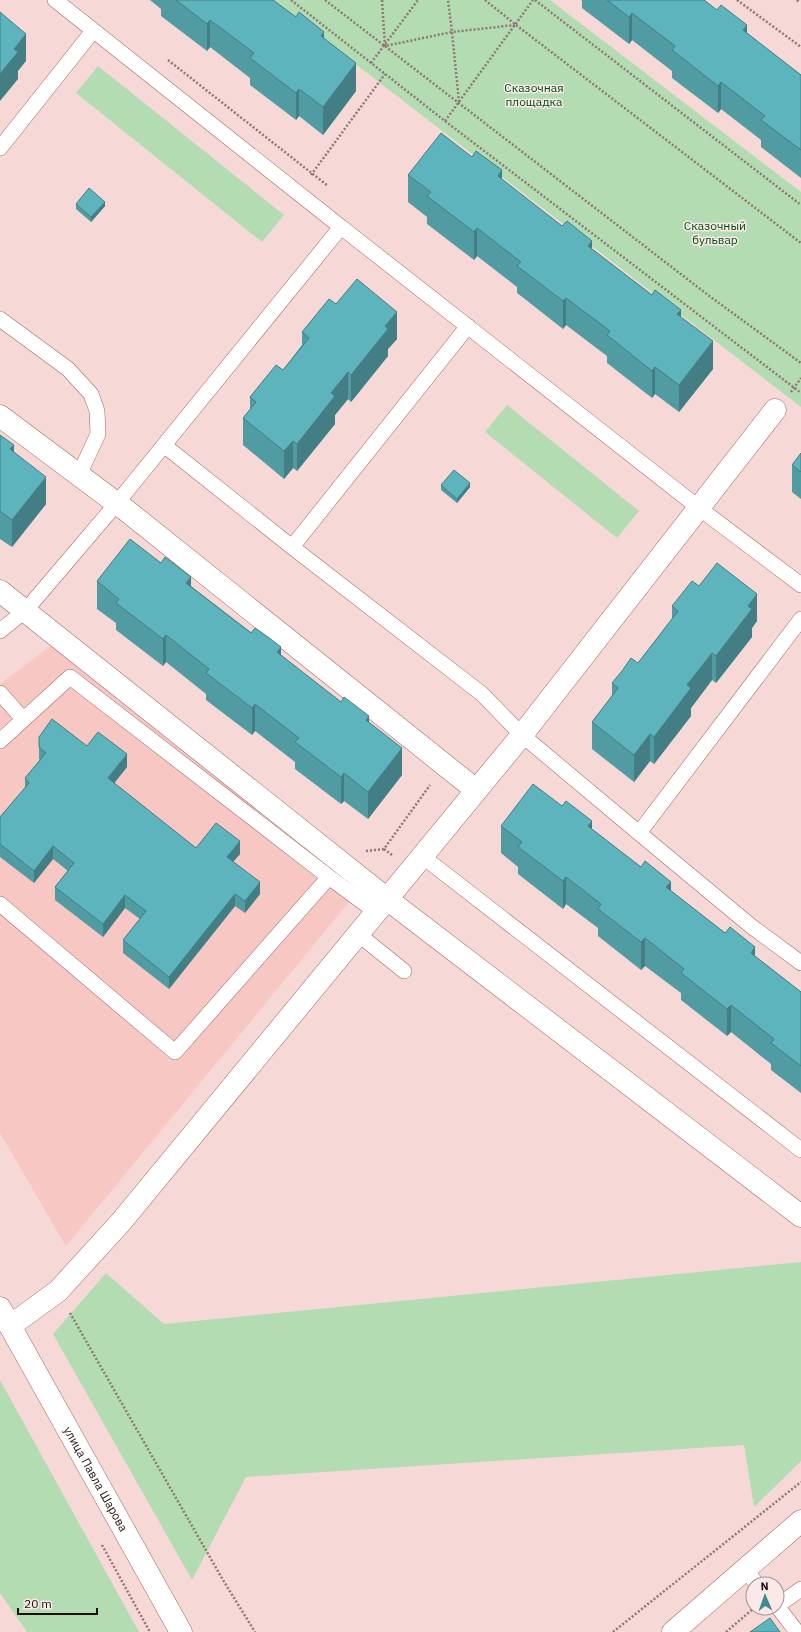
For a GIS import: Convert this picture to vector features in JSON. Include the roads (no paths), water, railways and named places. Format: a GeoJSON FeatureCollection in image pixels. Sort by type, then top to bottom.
{"type":"FeatureCollection","features":[{"type":"Feature","properties":{"kind":"street"},"geometry":{"type":"LineString","coordinates":[[5,1317],[58,1291],[121,1222],[522,735],[775,410]]}},
{"type":"Feature","properties":{"kind":"street"},"geometry":{"type":"LineString","coordinates":[[0,416],[117,503],[476,790]]}},
{"type":"Feature","properties":{"kind":"street"},"geometry":{"type":"LineString","coordinates":[[0,591],[26,610],[382,905],[801,1216]]}},
{"type":"Feature","properties":{"kind":"street","name":"улица Павла Шарова"},"geometry":{"type":"LineString","coordinates":[[5,1317],[181,1632]]}},
{"type":"Feature","properties":{"kind":"street"},"geometry":{"type":"LineString","coordinates":[[752,1576],[801,1521]]}},
{"type":"Feature","properties":{"kind":"street"},"geometry":{"type":"LineString","coordinates":[[673,1632],[745,1581]]}},
{"type":"Feature","properties":{"kind":"lane"},"geometry":{"type":"LineString","coordinates":[[55,0],[341,228],[699,508],[801,585]]}},
{"type":"Feature","properties":{"kind":"lane"},"geometry":{"type":"LineString","coordinates":[[0,148],[93,30]]}},
{"type":"Feature","properties":{"kind":"lane"},"geometry":{"type":"LineString","coordinates":[[0,631],[26,610],[117,503],[165,446],[341,228]]}},
{"type":"Feature","properties":{"kind":"lane"},"geometry":{"type":"LineString","coordinates":[[0,319],[68,369],[91,394],[97,411],[98,434],[79,475]]}},
{"type":"Feature","properties":{"kind":"lane"},"geometry":{"type":"LineString","coordinates":[[292,547],[468,326]]}},
{"type":"Feature","properties":{"kind":"lane"},"geometry":{"type":"LineString","coordinates":[[165,446],[292,547],[482,694],[522,735],[751,926],[801,963]]}},
{"type":"Feature","properties":{"kind":"lane"},"geometry":{"type":"LineString","coordinates":[[639,833],[801,619]]}},
{"type":"Feature","properties":{"kind":"lane"},"geometry":{"type":"LineString","coordinates":[[0,741],[70,677],[329,877],[382,905]]}},
{"type":"Feature","properties":{"kind":"lane"},"geometry":{"type":"LineString","coordinates":[[0,693],[24,719]]}},
{"type":"Feature","properties":{"kind":"lane"},"geometry":{"type":"LineString","coordinates":[[417,862],[801,1150]]}},
{"type":"Feature","properties":{"kind":"lane"},"geometry":{"type":"LineString","coordinates":[[0,904],[175,1052],[329,877]]}},
{"type":"Feature","properties":{"kind":"lane"},"geometry":{"type":"LineString","coordinates":[[358,934],[404,971]]}},
{"type":"Feature","properties":{"kind":"lane"},"geometry":{"type":"LineString","coordinates":[[785,1600],[801,1589]]}},
{"type":"Feature","properties":{"kind":"lane"},"geometry":{"type":"LineString","coordinates":[[785,1616],[797,1632]]}},
{"type":"Feature","properties":{"kind":"park label","name":"Сказочная площадка"},"geometry":{"type":"Point","coordinates":[534,95]}},
{"type":"Feature","properties":{"kind":"park label","name":"Сказочный бульвар"},"geometry":{"type":"Point","coordinates":[715,233]}}]}
